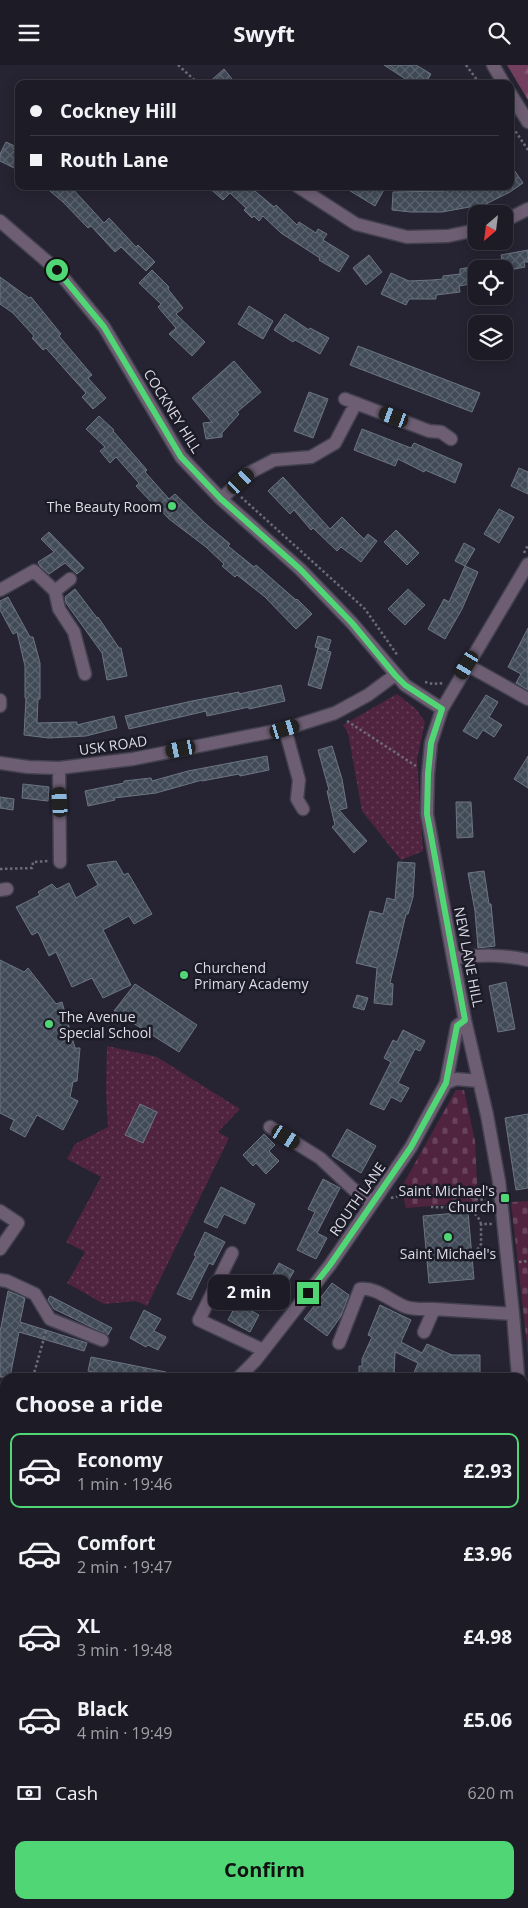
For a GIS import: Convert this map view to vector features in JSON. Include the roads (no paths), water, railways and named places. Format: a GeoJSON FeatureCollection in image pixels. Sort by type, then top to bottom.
{"type":"FeatureCollection","features":[{"type":"Feature","properties":{"kind":"street"},"geometry":{"type":"LineString","coordinates":[[492,65],[501,80]]}},
{"type":"Feature","properties":{"kind":"street"},"geometry":{"type":"LineString","coordinates":[[514,99],[528,122]]}},
{"type":"Feature","properties":{"kind":"street"},"geometry":{"type":"LineString","coordinates":[[303,190],[356,224],[407,237],[448,236],[468,232]]}},
{"type":"Feature","properties":{"kind":"street"},"geometry":{"type":"LineString","coordinates":[[513,216],[528,209]]}},
{"type":"Feature","properties":{"kind":"street","name":"COCKNEY HILL"},"geometry":{"type":"LineString","coordinates":[[0,221],[57,270],[104,327],[181,457],[221,499],[300,569],[352,623],[395,675],[416,694],[442,709]]}},
{"type":"Feature","properties":{"kind":"street"},"geometry":{"type":"LineString","coordinates":[[221,499],[250,473],[274,460],[311,457],[335,443],[351,401],[429,431],[441,432],[451,439]]}},
{"type":"Feature","properties":{"kind":"street","name":"NEW LANE HILL"},"geometry":{"type":"LineString","coordinates":[[518,1373],[504,1223],[488,1121],[465,1020],[427,814],[431,743],[442,709],[524,562]]}},
{"type":"Feature","properties":{"kind":"street"},"geometry":{"type":"LineString","coordinates":[[0,591],[34,571],[55,591],[59,609],[74,632],[85,674]]}},
{"type":"Feature","properties":{"kind":"street"},"geometry":{"type":"LineString","coordinates":[[55,591],[70,579]]}},
{"type":"Feature","properties":{"kind":"street"},"geometry":{"type":"LineString","coordinates":[[467,665],[528,699]]}},
{"type":"Feature","properties":{"kind":"street","name":"USK ROAD"},"geometry":{"type":"LineString","coordinates":[[0,763],[28,767],[59,768],[133,759],[285,729],[335,713],[368,695],[395,675]]}},
{"type":"Feature","properties":{"kind":"street"},"geometry":{"type":"LineString","coordinates":[[0,700],[0,706]]}},
{"type":"Feature","properties":{"kind":"street"},"geometry":{"type":"LineString","coordinates":[[285,729],[298,780],[297,799],[303,809]]}},
{"type":"Feature","properties":{"kind":"street"},"geometry":{"type":"LineString","coordinates":[[56,862],[59,768]]}},
{"type":"Feature","properties":{"kind":"street"},"geometry":{"type":"LineString","coordinates":[[453,958],[503,955],[528,960]]}},
{"type":"Feature","properties":{"kind":"street","name":"ROUTH LANE"},"geometry":{"type":"LineString","coordinates":[[243,1373],[264,1350],[330,1265],[411,1147],[446,1083],[457,1026],[465,1020]]}},
{"type":"Feature","properties":{"kind":"street"},"geometry":{"type":"LineString","coordinates":[[446,1083],[456,1079],[479,1081]]}},
{"type":"Feature","properties":{"kind":"street"},"geometry":{"type":"LineString","coordinates":[[270,1127],[320,1158],[353,1189],[372,1202]]}},
{"type":"Feature","properties":{"kind":"street"},"geometry":{"type":"LineString","coordinates":[[0,1211],[18,1223],[0,1249]]}},
{"type":"Feature","properties":{"kind":"street"},"geometry":{"type":"LineString","coordinates":[[232,1253],[199,1320],[264,1350]]}},
{"type":"Feature","properties":{"kind":"street"},"geometry":{"type":"LineString","coordinates":[[0,1280],[7,1281],[35,1295],[50,1319],[102,1340]]}},
{"type":"Feature","properties":{"kind":"street"},"geometry":{"type":"LineString","coordinates":[[339,1343],[360,1289],[368,1288],[407,1307],[513,1314]]}},
{"type":"Feature","properties":{"kind":"street"},"geometry":{"type":"LineString","coordinates":[[424,1332],[434,1309]]}},
{"type":"Feature","properties":{"kind":"place","name":"The Beauty Room"},"geometry":{"type":"Point","coordinates":[172,506]}},
{"type":"Feature","properties":{"kind":"place","name":"Churchend Primary Academy"},"geometry":{"type":"Point","coordinates":[184,975]}},
{"type":"Feature","properties":{"kind":"place","name":"The Avenue Special School"},"geometry":{"type":"Point","coordinates":[49,1024]}},
{"type":"Feature","properties":{"kind":"place","name":"Saint Michael's Church"},"geometry":{"type":"Point","coordinates":[505,1198]}},
{"type":"Feature","properties":{"kind":"place","name":"Saint Michael's"},"geometry":{"type":"Point","coordinates":[448,1237]}}]}
